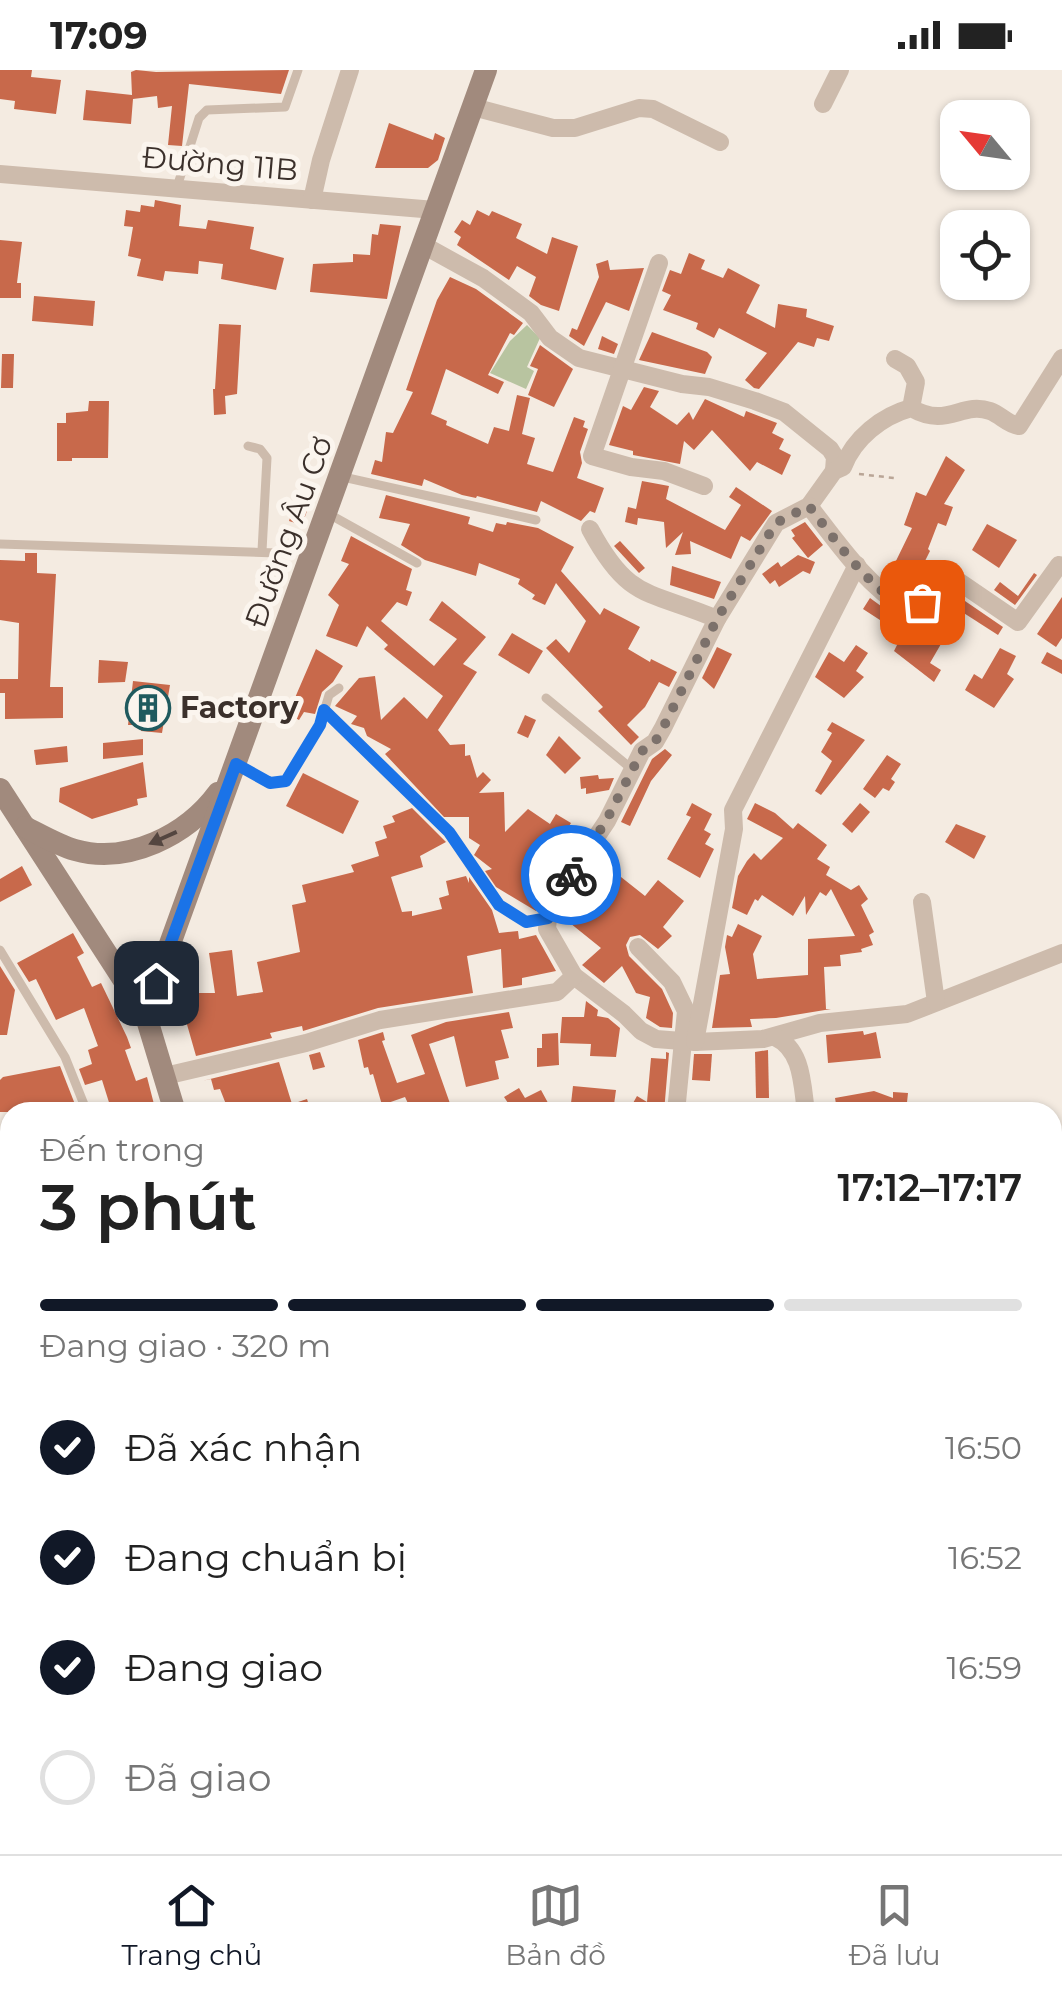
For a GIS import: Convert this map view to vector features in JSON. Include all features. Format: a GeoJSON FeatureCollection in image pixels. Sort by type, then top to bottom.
{"type":"FeatureCollection","features":[{"type":"Feature","properties":{"kind":"main road","name":"Đường Âu Cơ"},"geometry":{"type":"LineString","coordinates":[[145,1013],[486,70]]}},
{"type":"Feature","properties":{"kind":"main road"},"geometry":{"type":"LineString","coordinates":[[22,826],[78,851],[129,851],[184,828],[207,808],[234,768]]}},
{"type":"Feature","properties":{"kind":"main road"},"geometry":{"type":"LineString","coordinates":[[0,789],[145,1013],[173,1102]]}},
{"type":"Feature","properties":{"kind":"street"},"geometry":{"type":"LineString","coordinates":[[312,200],[350,70]]}},
{"type":"Feature","properties":{"kind":"street"},"geometry":{"type":"LineString","coordinates":[[823,104],[840,70]]}},
{"type":"Feature","properties":{"kind":"street"},"geometry":{"type":"LineString","coordinates":[[473,107],[553,128],[575,128],[639,108],[653,109],[720,142]]}},
{"type":"Feature","properties":{"kind":"street","name":"Đường 11B"},"geometry":{"type":"LineString","coordinates":[[0,174],[435,210]]}},
{"type":"Feature","properties":{"kind":"street"},"geometry":{"type":"LineString","coordinates":[[423,244],[499,290],[531,314],[550,338],[579,358],[709,387],[784,412],[830,450],[839,470]]}},
{"type":"Feature","properties":{"kind":"street"},"geometry":{"type":"LineString","coordinates":[[660,262],[592,456],[664,471],[704,486]]}},
{"type":"Feature","properties":{"kind":"street"},"geometry":{"type":"LineString","coordinates":[[1062,358],[1019,426],[992,412],[971,409],[946,418],[924,415],[911,408],[892,413],[849,452],[809,506],[776,523],[717,619],[655,742],[642,751],[548,918],[548,930],[574,976],[640,1031],[656,1039],[690,1042],[775,1037],[820,1023],[908,1014],[1062,952]]}},
{"type":"Feature","properties":{"kind":"street"},"geometry":{"type":"LineString","coordinates":[[895,359],[907,366],[916,382],[911,408]]}},
{"type":"Feature","properties":{"kind":"street"},"geometry":{"type":"LineString","coordinates":[[809,506],[857,565],[891,600],[906,608],[922,602],[951,580],[958,580],[1018,622],[1059,564]]}},
{"type":"Feature","properties":{"kind":"street"},"geometry":{"type":"LineString","coordinates":[[590,530],[608,562],[630,585],[655,599],[693,608],[717,619]]}},
{"type":"Feature","properties":{"kind":"street"},"geometry":{"type":"LineString","coordinates":[[678,1102],[734,829],[732,810],[857,565]]}},
{"type":"Feature","properties":{"kind":"street"},"geometry":{"type":"LineString","coordinates":[[922,902],[936,1002]]}},
{"type":"Feature","properties":{"kind":"street"},"geometry":{"type":"LineString","coordinates":[[638,947],[672,982],[686,1010],[690,1042]]}},
{"type":"Feature","properties":{"kind":"street"},"geometry":{"type":"LineString","coordinates":[[164,1076],[306,1044],[380,1020],[557,992],[574,976]]}},
{"type":"Feature","properties":{"kind":"street"},"geometry":{"type":"LineString","coordinates":[[775,1037],[790,1046],[799,1066],[804,1102]]}},
{"type":"Feature","properties":{"kind":"lane"},"geometry":{"type":"LineString","coordinates":[[176,188],[199,118],[207,110],[285,108],[298,70]]}},
{"type":"Feature","properties":{"kind":"lane"},"geometry":{"type":"LineString","coordinates":[[248,446],[260,449],[267,458],[262,552]]}},
{"type":"Feature","properties":{"kind":"lane"},"geometry":{"type":"LineString","coordinates":[[340,476],[536,520]]}},
{"type":"Feature","properties":{"kind":"lane"},"geometry":{"type":"LineString","coordinates":[[328,513],[417,563]]}},
{"type":"Feature","properties":{"kind":"lane"},"geometry":{"type":"LineString","coordinates":[[0,544],[277,553]]}},
{"type":"Feature","properties":{"kind":"lane"},"geometry":{"type":"LineString","coordinates":[[234,768],[270,783],[286,781],[320,725],[329,695],[339,688]]}},
{"type":"Feature","properties":{"kind":"lane"},"geometry":{"type":"LineString","coordinates":[[546,698],[633,770]]}},
{"type":"Feature","properties":{"kind":"lane"},"geometry":{"type":"LineString","coordinates":[[324,710],[449,832],[499,905],[526,922],[548,918]]}},
{"type":"Feature","properties":{"kind":"lane"},"geometry":{"type":"LineString","coordinates":[[0,950],[65,1057],[83,1102]]}},
{"type":"Feature","properties":{"kind":"path"},"geometry":{"type":"LineString","coordinates":[[839,470],[894,478]]}},
{"type":"Feature","properties":{"kind":"green space"},"geometry":{"type":"Polygon","coordinates":[[[527,325],[540,338],[527,367],[534,371],[526,389],[490,373],[510,341],[527,325]]]}},
{"type":"Feature","properties":{"kind":"building"},"geometry":{"type":"Polygon","coordinates":[[[0,70],[32,70],[31,77],[61,80],[56,114],[14,109],[15,101],[0,99],[0,70]]]}},
{"type":"Feature","properties":{"kind":"building"},"geometry":{"type":"Polygon","coordinates":[[[289,70],[281,94],[189,84],[182,146],[168,145],[172,106],[158,108],[157,96],[133,99],[131,124],[83,120],[86,90],[132,95],[131,72],[289,70]]]}},
{"type":"Feature","properties":{"kind":"building"},"geometry":{"type":"Polygon","coordinates":[[[389,123],[433,140],[435,133],[445,138],[438,160],[428,168],[375,168],[389,123]]]}},
{"type":"Feature","properties":{"kind":"building"},"geometry":{"type":"Polygon","coordinates":[[[155,200],[181,205],[179,226],[206,229],[208,220],[254,227],[250,249],[284,258],[276,290],[221,279],[223,264],[199,261],[198,274],[165,271],[163,281],[137,276],[141,259],[128,256],[133,227],[124,226],[126,210],[140,212],[141,205],[154,207],[155,200]]]}},
{"type":"Feature","properties":{"kind":"building"},"geometry":{"type":"Polygon","coordinates":[[[477,210],[489,216],[492,211],[522,224],[516,238],[547,254],[552,237],[578,246],[559,311],[529,296],[536,277],[517,266],[509,280],[457,245],[461,237],[454,232],[462,220],[470,225],[477,210]]]}},
{"type":"Feature","properties":{"kind":"building"},"geometry":{"type":"Polygon","coordinates":[[[380,224],[401,226],[387,299],[310,292],[313,264],[353,262],[353,254],[370,255],[372,234],[378,235],[380,224]]]}},
{"type":"Feature","properties":{"kind":"building"},"geometry":{"type":"Polygon","coordinates":[[[0,240],[22,242],[17,283],[21,283],[21,298],[0,298],[0,240]]]}},
{"type":"Feature","properties":{"kind":"building"},"geometry":{"type":"Polygon","coordinates":[[[689,253],[705,260],[701,269],[723,278],[728,268],[760,285],[746,313],[775,328],[778,304],[807,309],[806,317],[834,326],[829,341],[817,338],[814,347],[798,342],[759,389],[754,388],[745,380],[767,353],[719,328],[714,338],[696,329],[698,323],[663,310],[671,295],[662,291],[670,270],[681,274],[689,253]]]}},
{"type":"Feature","properties":{"kind":"building"},"geometry":{"type":"Polygon","coordinates":[[[608,260],[610,270],[644,268],[629,311],[606,302],[584,346],[569,336],[572,328],[577,330],[599,277],[596,264],[608,260]]]}},
{"type":"Feature","properties":{"kind":"building"},"geometry":{"type":"Polygon","coordinates":[[[450,277],[476,289],[523,323],[514,335],[510,333],[488,375],[504,382],[498,394],[446,369],[431,414],[488,444],[494,427],[509,431],[517,395],[530,398],[522,434],[535,438],[527,464],[553,472],[574,417],[585,421],[583,427],[588,429],[577,478],[604,488],[595,513],[590,511],[581,521],[541,501],[537,512],[462,495],[424,479],[422,486],[371,474],[375,460],[382,462],[386,432],[393,433],[413,392],[406,390],[437,300],[450,277]]]}},
{"type":"Feature","properties":{"kind":"building"},"geometry":{"type":"Polygon","coordinates":[[[34,296],[95,301],[93,326],[32,321],[34,296]]]}},
{"type":"Feature","properties":{"kind":"building"},"geometry":{"type":"Polygon","coordinates":[[[219,324],[241,325],[237,394],[225,396],[226,414],[214,415],[213,389],[219,324]]]}},
{"type":"Feature","properties":{"kind":"building"},"geometry":{"type":"Polygon","coordinates":[[[652,332],[707,352],[712,357],[705,374],[639,360],[652,332]]]}},
{"type":"Feature","properties":{"kind":"building"},"geometry":{"type":"Polygon","coordinates":[[[602,336],[618,344],[614,354],[598,349],[602,336]]]}},
{"type":"Feature","properties":{"kind":"building"},"geometry":{"type":"Polygon","coordinates":[[[540,345],[573,369],[554,407],[528,395],[538,369],[530,366],[540,345]]]}},
{"type":"Feature","properties":{"kind":"building"},"geometry":{"type":"Polygon","coordinates":[[[2,354],[14,354],[13,388],[1,388],[2,354]]]}},
{"type":"Feature","properties":{"kind":"building"},"geometry":{"type":"Polygon","coordinates":[[[644,387],[659,391],[650,407],[677,425],[689,412],[693,420],[705,399],[744,417],[746,411],[777,423],[772,433],[784,439],[779,449],[791,455],[782,475],[757,462],[750,471],[712,430],[694,450],[684,441],[680,464],[633,455],[633,451],[609,445],[623,406],[631,410],[644,387]]]}},
{"type":"Feature","properties":{"kind":"building"},"geometry":{"type":"Polygon","coordinates":[[[89,401],[109,401],[108,458],[57,461],[57,423],[66,423],[66,413],[88,411],[89,401]]]}},
{"type":"Feature","properties":{"kind":"building"},"geometry":{"type":"Polygon","coordinates":[[[946,456],[965,470],[944,504],[953,507],[946,526],[938,523],[917,577],[894,565],[912,528],[904,525],[916,492],[926,496],[946,456]]]}},
{"type":"Feature","properties":{"kind":"building"},"geometry":{"type":"Polygon","coordinates":[[[642,481],[669,486],[666,499],[725,530],[741,505],[729,497],[736,487],[772,511],[750,541],[741,536],[731,559],[690,541],[691,554],[675,555],[683,532],[666,548],[664,522],[638,518],[637,525],[625,522],[628,507],[636,509],[642,481]]]}},
{"type":"Feature","properties":{"kind":"building"},"geometry":{"type":"Polygon","coordinates":[[[386,495],[470,517],[468,524],[493,532],[496,523],[507,522],[538,528],[574,547],[561,571],[600,615],[604,608],[640,627],[628,649],[677,672],[669,687],[659,682],[645,707],[627,725],[639,737],[631,745],[598,711],[603,707],[546,648],[556,639],[569,653],[586,621],[556,583],[545,605],[532,599],[535,595],[518,584],[520,579],[479,563],[476,576],[425,560],[401,545],[410,524],[379,518],[386,495]]]}},
{"type":"Feature","properties":{"kind":"building"},"geometry":{"type":"Polygon","coordinates":[[[294,505],[307,511],[302,525],[289,521],[294,505]]]}},
{"type":"Feature","properties":{"kind":"building"},"geometry":{"type":"Polygon","coordinates":[[[805,522],[823,545],[808,558],[792,538],[795,536],[791,530],[805,522]]]}},
{"type":"Feature","properties":{"kind":"building"},"geometry":{"type":"Polygon","coordinates":[[[987,524],[1017,540],[999,568],[972,550],[987,524]]]}},
{"type":"Feature","properties":{"kind":"building"},"geometry":{"type":"Polygon","coordinates":[[[351,536],[412,569],[406,590],[412,592],[407,606],[397,602],[381,621],[434,666],[457,639],[429,620],[442,601],[486,637],[463,664],[477,672],[438,730],[450,745],[465,744],[465,756],[470,755],[477,778],[483,772],[491,780],[479,793],[504,792],[505,832],[528,809],[550,824],[556,814],[571,823],[560,841],[569,847],[549,877],[553,880],[536,911],[496,887],[485,871],[492,869],[474,855],[480,845],[469,838],[469,817],[444,817],[385,754],[391,749],[367,736],[364,728],[351,724],[357,716],[335,706],[359,678],[375,676],[381,720],[404,697],[427,719],[443,696],[384,649],[388,645],[367,626],[357,647],[326,636],[339,605],[328,595],[349,564],[341,561],[351,536]]]}},
{"type":"Feature","properties":{"kind":"building"},"geometry":{"type":"Polygon","coordinates":[[[620,541],[645,568],[639,573],[614,546],[620,541]]]}},
{"type":"Feature","properties":{"kind":"building"},"geometry":{"type":"Polygon","coordinates":[[[25,553],[37,553],[37,573],[56,574],[50,687],[63,687],[63,718],[5,719],[5,693],[0,693],[0,679],[18,679],[19,623],[0,620],[0,560],[25,561],[25,553]]]}},
{"type":"Feature","properties":{"kind":"building"},"geometry":{"type":"Polygon","coordinates":[[[798,555],[815,562],[810,574],[803,571],[779,587],[775,580],[770,584],[762,574],[778,562],[781,567],[798,555]]]}},
{"type":"Feature","properties":{"kind":"building"},"geometry":{"type":"Polygon","coordinates":[[[672,566],[721,582],[714,599],[670,585],[672,566]]]}},
{"type":"Feature","properties":{"kind":"building"},"geometry":{"type":"Polygon","coordinates":[[[1034,573],[1037,575],[1015,605],[994,590],[1000,582],[1018,596],[1034,573]]]}},
{"type":"Feature","properties":{"kind":"building"},"geometry":{"type":"Polygon","coordinates":[[[1062,597],[1062,638],[1056,647],[1037,634],[1062,597]]]}},
{"type":"Feature","properties":{"kind":"building"},"geometry":{"type":"Polygon","coordinates":[[[870,598],[900,620],[918,626],[923,618],[945,637],[930,663],[941,670],[934,682],[894,651],[904,631],[863,609],[870,598]]]}},
{"type":"Feature","properties":{"kind":"building"},"geometry":{"type":"Polygon","coordinates":[[[965,601],[1003,627],[998,635],[959,610],[965,601]]]}},
{"type":"Feature","properties":{"kind":"building"},"geometry":{"type":"Polygon","coordinates":[[[512,633],[543,651],[529,674],[498,655],[512,633]]]}},
{"type":"Feature","properties":{"kind":"building"},"geometry":{"type":"Polygon","coordinates":[[[856,645],[868,653],[856,671],[864,677],[844,698],[815,677],[829,652],[844,662],[856,645]]]}},
{"type":"Feature","properties":{"kind":"building"},"geometry":{"type":"Polygon","coordinates":[[[717,647],[732,654],[714,689],[702,678],[717,647]]]}},
{"type":"Feature","properties":{"kind":"building"},"geometry":{"type":"Polygon","coordinates":[[[1000,648],[1016,656],[1007,674],[1014,679],[994,708],[965,690],[974,674],[982,679],[1000,648]]]}},
{"type":"Feature","properties":{"kind":"building"},"geometry":{"type":"Polygon","coordinates":[[[316,649],[343,666],[322,692],[315,714],[304,712],[299,720],[288,714],[316,649]]]}},
{"type":"Feature","properties":{"kind":"building"},"geometry":{"type":"Polygon","coordinates":[[[1047,652],[1062,660],[1062,674],[1041,663],[1047,652]]]}},
{"type":"Feature","properties":{"kind":"building"},"geometry":{"type":"Polygon","coordinates":[[[99,660],[128,662],[125,682],[98,683],[99,660]]]}},
{"type":"Feature","properties":{"kind":"building","name":"Factory"},"geometry":{"type":"Polygon","coordinates":[[[133,681],[170,685],[162,733],[128,725],[133,681]]]}},
{"type":"Feature","properties":{"kind":"building"},"geometry":{"type":"Polygon","coordinates":[[[525,715],[536,720],[528,738],[517,733],[525,715]]]}},
{"type":"Feature","properties":{"kind":"building"},"geometry":{"type":"Polygon","coordinates":[[[832,722],[865,740],[821,795],[815,791],[832,761],[821,752],[832,733],[827,730],[832,722]]]}},
{"type":"Feature","properties":{"kind":"building"},"geometry":{"type":"Polygon","coordinates":[[[559,736],[581,758],[565,774],[546,755],[559,736]]]}},
{"type":"Feature","properties":{"kind":"building"},"geometry":{"type":"Polygon","coordinates":[[[143,739],[143,755],[103,759],[103,743],[143,739]]]}},
{"type":"Feature","properties":{"kind":"building"},"geometry":{"type":"Polygon","coordinates":[[[67,746],[68,762],[36,765],[34,750],[67,746]]]}},
{"type":"Feature","properties":{"kind":"building"},"geometry":{"type":"Polygon","coordinates":[[[665,749],[672,755],[651,781],[630,826],[621,822],[652,759],[665,749]]]}},
{"type":"Feature","properties":{"kind":"building"},"geometry":{"type":"Polygon","coordinates":[[[887,755],[901,764],[891,779],[895,782],[889,791],[883,788],[875,798],[863,789],[887,755]]]}},
{"type":"Feature","properties":{"kind":"building"},"geometry":{"type":"Polygon","coordinates":[[[143,762],[147,797],[137,799],[138,805],[92,819],[59,802],[60,788],[143,762]]]}},
{"type":"Feature","properties":{"kind":"building"},"geometry":{"type":"Polygon","coordinates":[[[303,773],[359,801],[343,834],[286,806],[303,773]]]}},
{"type":"Feature","properties":{"kind":"building"},"geometry":{"type":"Polygon","coordinates":[[[598,775],[599,779],[614,778],[609,790],[586,794],[586,788],[581,789],[580,777],[598,775]]]}},
{"type":"Feature","properties":{"kind":"building"},"geometry":{"type":"Polygon","coordinates":[[[692,803],[712,814],[704,830],[711,834],[705,844],[714,849],[700,878],[667,859],[691,817],[686,815],[692,803]]]}},
{"type":"Feature","properties":{"kind":"building"},"geometry":{"type":"Polygon","coordinates":[[[755,803],[775,813],[793,829],[798,823],[827,845],[817,859],[830,867],[826,875],[851,890],[859,885],[868,899],[861,905],[874,932],[869,935],[873,945],[861,949],[862,952],[840,955],[841,966],[824,967],[826,1009],[831,1009],[750,1019],[752,1027],[712,1028],[720,975],[730,974],[727,935],[732,937],[738,924],[762,936],[753,954],[757,979],[808,975],[808,939],[855,936],[831,889],[826,896],[820,892],[806,915],[805,896],[793,916],[762,895],[758,901],[755,899],[747,915],[732,908],[738,876],[747,861],[754,853],[761,860],[783,838],[747,819],[755,803]]]}},
{"type":"Feature","properties":{"kind":"building"},"geometry":{"type":"Polygon","coordinates":[[[860,803],[870,812],[852,833],[842,824],[860,803]]]}},
{"type":"Feature","properties":{"kind":"building"},"geometry":{"type":"Polygon","coordinates":[[[412,808],[446,842],[420,856],[423,867],[391,877],[402,912],[412,911],[412,916],[442,909],[439,898],[449,895],[446,881],[466,876],[469,883],[469,877],[492,910],[499,933],[518,931],[519,939],[536,935],[556,971],[522,978],[522,985],[503,988],[501,949],[467,956],[473,993],[378,1008],[303,1031],[302,1026],[270,1033],[272,1038],[196,1056],[186,1021],[186,993],[215,993],[209,953],[232,950],[237,996],[263,992],[257,962],[300,952],[292,905],[306,902],[302,885],[354,872],[351,865],[379,856],[375,842],[387,838],[383,826],[395,822],[392,816],[412,808]]]}},
{"type":"Feature","properties":{"kind":"building"},"geometry":{"type":"Polygon","coordinates":[[[956,824],[986,836],[974,859],[945,842],[956,824]]]}},
{"type":"Feature","properties":{"kind":"building"},"geometry":{"type":"Polygon","coordinates":[[[597,858],[645,896],[658,880],[684,901],[663,927],[672,936],[658,949],[640,935],[630,937],[626,945],[629,956],[662,989],[673,1013],[672,1028],[660,1027],[646,1018],[650,997],[636,993],[622,966],[604,983],[582,965],[601,948],[565,919],[571,911],[566,907],[597,858]]]}},
{"type":"Feature","properties":{"kind":"building"},"geometry":{"type":"Polygon","coordinates":[[[22,866],[32,885],[0,902],[0,879],[22,866]]]}},
{"type":"Feature","properties":{"kind":"building"},"geometry":{"type":"Polygon","coordinates":[[[73,933],[84,953],[77,957],[92,987],[101,983],[127,1037],[131,1048],[125,1050],[136,1081],[147,1077],[153,1102],[109,1102],[102,1080],[85,1085],[79,1069],[92,1064],[88,1050],[98,1046],[84,1008],[56,1020],[36,979],[29,982],[17,963],[73,933]]]}},
{"type":"Feature","properties":{"kind":"building"},"geometry":{"type":"Polygon","coordinates":[[[0,966],[15,990],[7,1035],[0,1035],[0,966]]]}},
{"type":"Feature","properties":{"kind":"building"},"geometry":{"type":"Polygon","coordinates":[[[586,1001],[598,1010],[597,1016],[608,1018],[620,1028],[616,1057],[590,1056],[591,1044],[560,1043],[562,1017],[584,1017],[586,1001]]]}},
{"type":"Feature","properties":{"kind":"building"},"geometry":{"type":"Polygon","coordinates":[[[509,1012],[513,1028],[501,1030],[509,1058],[495,1061],[499,1079],[466,1087],[454,1036],[429,1044],[449,1102],[407,1102],[405,1097],[381,1102],[373,1074],[370,1075],[368,1067],[364,1068],[358,1040],[383,1032],[382,1041],[397,1083],[425,1074],[411,1035],[446,1022],[509,1012]]]}},
{"type":"Feature","properties":{"kind":"building"},"geometry":{"type":"Polygon","coordinates":[[[863,1031],[864,1035],[876,1032],[881,1058],[828,1063],[826,1035],[863,1031]]]}},
{"type":"Feature","properties":{"kind":"building"},"geometry":{"type":"Polygon","coordinates":[[[558,1033],[559,1065],[537,1067],[542,1034],[558,1033]]]}},
{"type":"Feature","properties":{"kind":"building"},"geometry":{"type":"Polygon","coordinates":[[[768,1050],[769,1098],[756,1098],[755,1052],[768,1050]]]}},
{"type":"Feature","properties":{"kind":"building"},"geometry":{"type":"Polygon","coordinates":[[[320,1052],[325,1067],[313,1070],[309,1055],[320,1052]]]}},
{"type":"Feature","properties":{"kind":"building"},"geometry":{"type":"Polygon","coordinates":[[[666,1052],[669,1053],[665,1102],[647,1102],[651,1058],[666,1059],[666,1052]]]}},
{"type":"Feature","properties":{"kind":"building"},"geometry":{"type":"Polygon","coordinates":[[[694,1054],[712,1054],[710,1081],[692,1080],[694,1054]]]}},
{"type":"Feature","properties":{"kind":"building"},"geometry":{"type":"Polygon","coordinates":[[[279,1062],[291,1102],[225,1102],[220,1089],[214,1090],[211,1079],[202,1081],[279,1062]]]}},
{"type":"Feature","properties":{"kind":"building"},"geometry":{"type":"Polygon","coordinates":[[[60,1066],[74,1102],[0,1102],[3,1077],[60,1066]]]}},
{"type":"Feature","properties":{"kind":"building"},"geometry":{"type":"Polygon","coordinates":[[[573,1086],[616,1090],[614,1102],[571,1102],[573,1086]]]}},
{"type":"Feature","properties":{"kind":"building"},"geometry":{"type":"Polygon","coordinates":[[[519,1088],[525,1098],[541,1090],[548,1102],[507,1102],[504,1097],[519,1088]]]}},
{"type":"Feature","properties":{"kind":"building"},"geometry":{"type":"Polygon","coordinates":[[[874,1091],[893,1098],[893,1092],[908,1093],[907,1102],[836,1102],[835,1098],[874,1091]]]}},
{"type":"Feature","properties":{"kind":"way so far"},"geometry":{"type":"LineString","coordinates":[[571,875],[606,821],[642,751],[655,742],[717,619],[776,523],[809,506],[847,555],[891,600],[906,608],[922,602]]}},
{"type":"Feature","properties":{"kind":"place","name":"Factory"},"geometry":{"type":"Point","coordinates":[148,708]}},
{"type":"Feature","properties":{"kind":"route"},"geometry":{"type":"LineString","coordinates":[[156,983],[236,764],[270,783],[286,781],[320,725],[324,710],[439,821],[499,905],[516,918],[526,922],[548,918],[571,875]]}}]}
